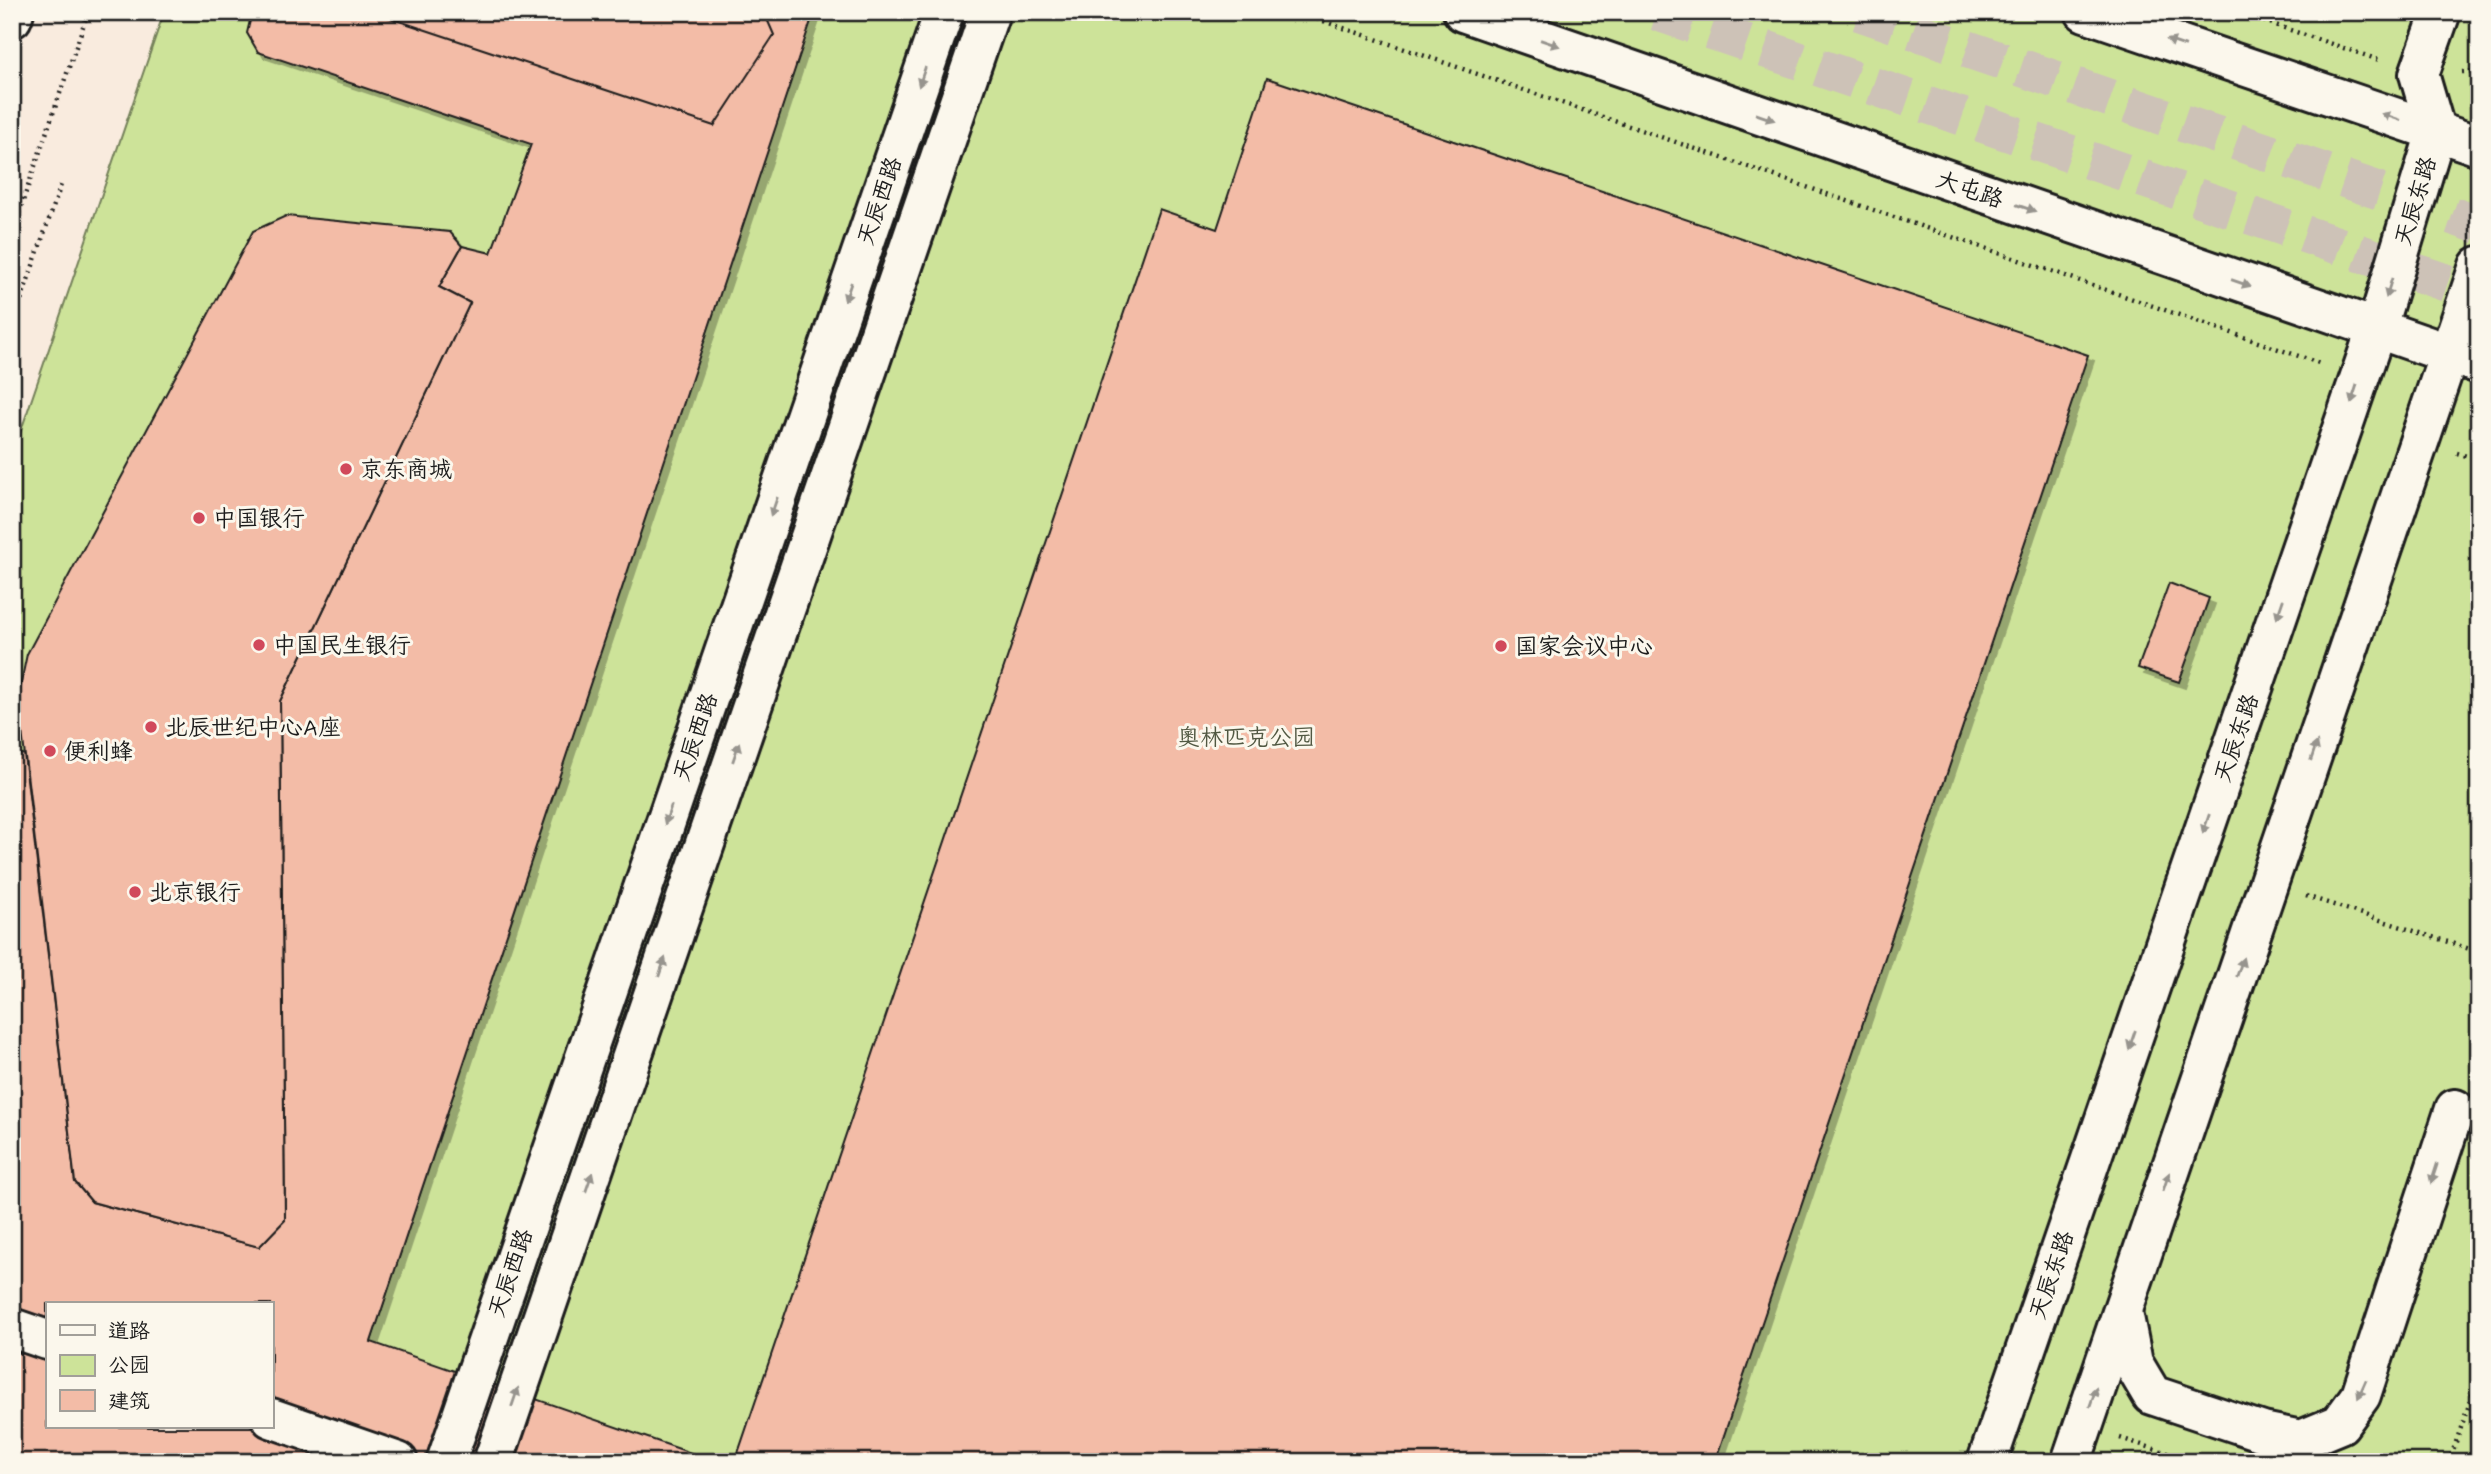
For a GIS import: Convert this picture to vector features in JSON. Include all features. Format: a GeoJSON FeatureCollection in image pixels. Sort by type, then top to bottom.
{"type":"FeatureCollection","features":[{"type":"Feature","properties":{"kind":"street"},"geometry":{"type":"LineString","coordinates":[[12,18],[14,12]]}},
{"type":"Feature","properties":{"kind":"street","name":"天辰西路"},"geometry":{"type":"LineString","coordinates":[[446,1462],[944,12]]}},
{"type":"Feature","properties":{"kind":"street","name":"天辰西路"},"geometry":{"type":"LineString","coordinates":[[493,1462],[990,12]]}},
{"type":"Feature","properties":{"kind":"street","name":"大屯路"},"geometry":{"type":"LineString","coordinates":[[1462,12],[2464,359]]}},
{"type":"Feature","properties":{"kind":"street"},"geometry":{"type":"LineString","coordinates":[[2085,12],[2479,146]]}},
{"type":"Feature","properties":{"kind":"street"},"geometry":{"type":"LineString","coordinates":[[2419,74],[2441,12]]}},
{"type":"Feature","properties":{"kind":"street","name":"天辰东路"},"geometry":{"type":"LineString","coordinates":[[1987,1462],[2376,330],[2436,132],[2419,74]]}},
{"type":"Feature","properties":{"kind":"street"},"geometry":{"type":"LineString","coordinates":[[2071,1462],[2420,440],[2464,359],[2479,266]]}},
{"type":"Feature","properties":{"kind":"street"},"geometry":{"type":"LineString","coordinates":[[2122,1309],[2133,1363],[2152,1395],[2211,1416],[2301,1440],[2340,1424],[2361,1395],[2455,1109]]}},
{"type":"Feature","properties":{"kind":"street"},"geometry":{"type":"LineString","coordinates":[[12,1328],[46,1340]]}},
{"type":"Feature","properties":{"kind":"street"},"geometry":{"type":"LineString","coordinates":[[273,1419],[398,1462]]}},
{"type":"Feature","properties":{"kind":"path"},"geometry":{"type":"LineString","coordinates":[[12,233],[88,12]]}},
{"type":"Feature","properties":{"kind":"path"},"geometry":{"type":"LineString","coordinates":[[1297,12],[2360,377]]}},
{"type":"Feature","properties":{"kind":"path"},"geometry":{"type":"LineString","coordinates":[[2237,12],[2419,74],[2479,71]]}},
{"type":"Feature","properties":{"kind":"path"},"geometry":{"type":"LineString","coordinates":[[12,326],[62,182]]}},
{"type":"Feature","properties":{"kind":"path"},"geometry":{"type":"LineString","coordinates":[[2420,440],[2479,460]]}},
{"type":"Feature","properties":{"kind":"path"},"geometry":{"type":"LineString","coordinates":[[2268,884],[2479,951]]}},
{"type":"Feature","properties":{"kind":"path"},"geometry":{"type":"LineString","coordinates":[[2449,1462],[2479,1376]]}},
{"type":"Feature","properties":{"kind":"path"},"geometry":{"type":"LineString","coordinates":[[2083,1426],[2196,1462]]}},
{"type":"Feature","properties":{"kind":"green space","name":"奥林匹克公园"},"geometry":{"type":"Polygon","coordinates":[[[164,12],[2479,12],[2479,1462],[12,1462],[12,457],[164,12]]]}},
{"type":"Feature","properties":{"kind":"building"},"geometry":{"type":"Polygon","coordinates":[[[252,12],[814,12],[371,1342],[717,1462],[29,1462],[12,1455],[12,755],[24,754],[75,1182],[92,1202],[259,1247],[285,1220],[280,701],[470,303],[439,287],[462,246],[491,253],[531,144],[258,52],[247,33],[252,12]]]}},
{"type":"Feature","properties":{"kind":"building"},"geometry":{"type":"Polygon","coordinates":[[[372,12],[764,12],[774,35],[714,126],[372,12]]]}},
{"type":"Feature","properties":{"kind":"building","name":"国家会议中心"},"geometry":{"type":"Polygon","coordinates":[[[1267,78],[2088,355],[1715,1462],[735,1462],[1159,209],[1217,229],[1267,78]]]}},
{"type":"Feature","properties":{"kind":"building","name":"北辰世纪中心A座"},"geometry":{"type":"Polygon","coordinates":[[[286,216],[450,232],[462,246],[439,287],[470,303],[280,701],[285,1220],[259,1247],[92,1202],[75,1182],[18,697],[27,654],[253,231],[286,216]]]}},
{"type":"Feature","properties":{"kind":"building"},"geometry":{"type":"Polygon","coordinates":[[[2169,583],[2209,598],[2179,682],[2138,668],[2169,583]]]}},
{"type":"Feature","properties":{"kind":"tunnel"},"geometry":{"type":"LineString","coordinates":[[1657,12],[2479,294]]}},
{"type":"Feature","properties":{"kind":"tunnel"},"geometry":{"type":"LineString","coordinates":[[1859,12],[2479,225]]}},
{"type":"Feature","properties":{"kind":"place","name":"京东商城"},"geometry":{"type":"Point","coordinates":[346,469]}},
{"type":"Feature","properties":{"kind":"place","name":"中国银行"},"geometry":{"type":"Point","coordinates":[199,518]}},
{"type":"Feature","properties":{"kind":"place","name":"中国民生银行"},"geometry":{"type":"Point","coordinates":[259,645]}},
{"type":"Feature","properties":{"kind":"place","name":"国家会议中心"},"geometry":{"type":"Point","coordinates":[1501,646]}},
{"type":"Feature","properties":{"kind":"place","name":"北辰世纪中心A座"},"geometry":{"type":"Point","coordinates":[151,727]}},
{"type":"Feature","properties":{"kind":"place","name":"便利蜂"},"geometry":{"type":"Point","coordinates":[50,751]}},
{"type":"Feature","properties":{"kind":"place","name":"北京银行"},"geometry":{"type":"Point","coordinates":[135,892]}}]}
